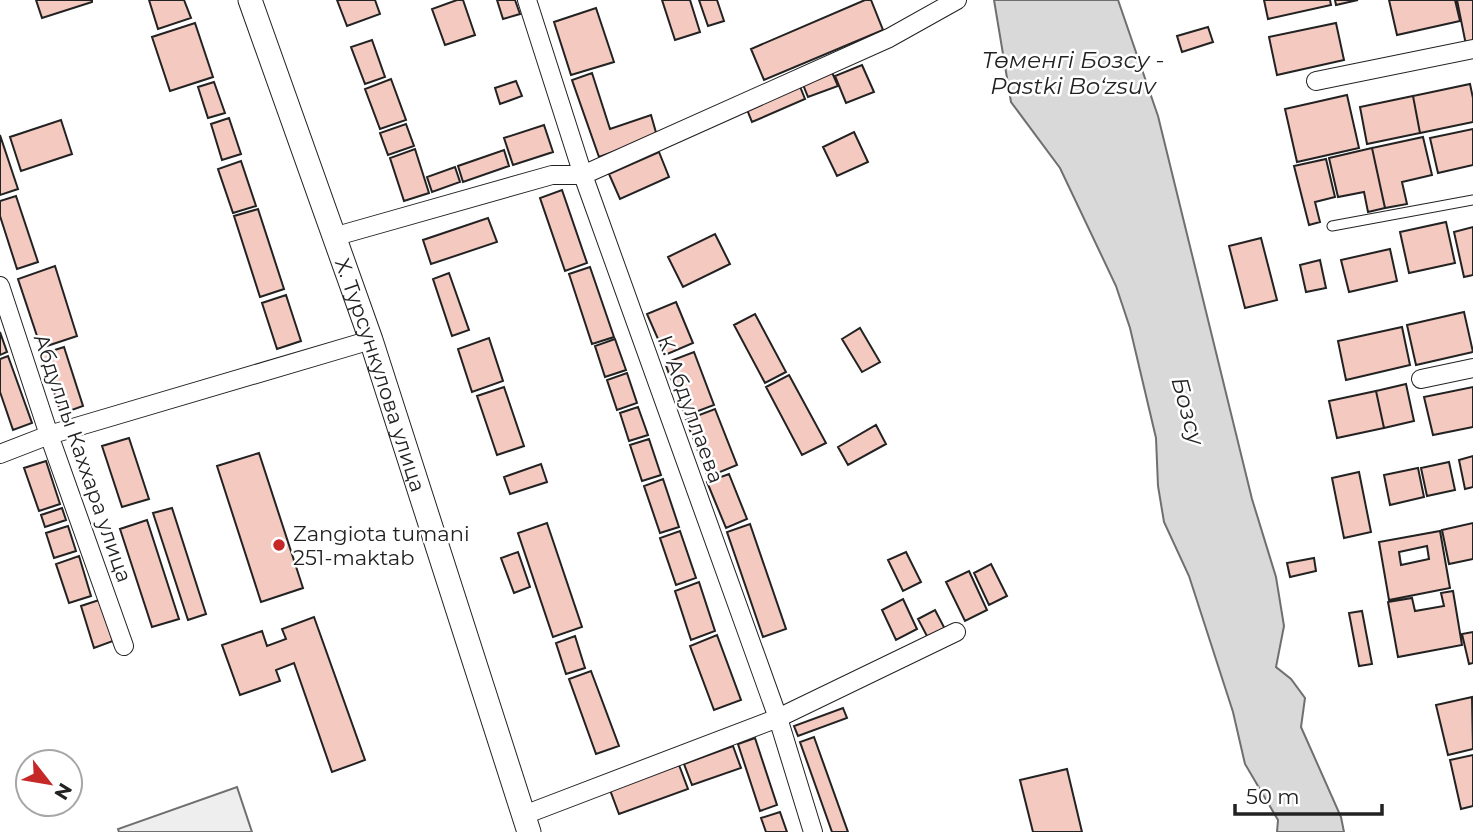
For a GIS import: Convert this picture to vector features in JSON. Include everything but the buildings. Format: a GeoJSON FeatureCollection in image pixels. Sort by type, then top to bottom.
{"type":"FeatureCollection","features":[{"type":"Feature","properties":{"kind":"street","name":"Х. Турсункулова улица"},"geometry":{"type":"LineString","coordinates":[[250,0],[371,340],[527,824]]}},
{"type":"Feature","properties":{"kind":"street","name":"К. Абдуллаева"},"geometry":{"type":"LineString","coordinates":[[527,0],[583,175],[778,718],[813,832]]}},
{"type":"Feature","properties":{"kind":"street"},"geometry":{"type":"LineString","coordinates":[[333,237],[552,175],[583,175],[889,37],[957,0]]}},
{"type":"Feature","properties":{"kind":"street"},"geometry":{"type":"LineString","coordinates":[[1316,81],[1473,49]]}},
{"type":"Feature","properties":{"kind":"street","name":"Абдуллы Каххара улица"},"geometry":{"type":"LineString","coordinates":[[0,286],[49,435],[124,646]]}},
{"type":"Feature","properties":{"kind":"street"},"geometry":{"type":"LineString","coordinates":[[0,454],[49,435],[371,340]]}},
{"type":"Feature","properties":{"kind":"street"},"geometry":{"type":"LineString","coordinates":[[1421,379],[1473,368]]}},
{"type":"Feature","properties":{"kind":"street"},"geometry":{"type":"LineString","coordinates":[[527,824],[778,718],[956,632]]}},
{"type":"Feature","properties":{"kind":"lane"},"geometry":{"type":"LineString","coordinates":[[1332,226],[1473,200]]}},
{"type":"Feature","properties":{"kind":"shaded area"},"geometry":{"type":"Polygon","coordinates":[[[237,787],[252,832],[119,832],[118,829],[237,787]]]}},
{"type":"Feature","properties":{"kind":"water","name":"Төменгі Бозсу - Pastki Boʻzsuv"},"geometry":{"type":"Polygon","coordinates":[[[994,0],[1118,0],[1158,116],[1252,499],[1276,577],[1284,626],[1276,667],[1291,679],[1305,698],[1301,727],[1341,817],[1344,832],[1277,832],[1278,820],[1245,764],[1233,712],[1189,576],[1164,522],[1158,486],[1156,438],[1130,328],[1116,286],[1060,168],[1011,102],[994,0]]]}},
{"type":"Feature","properties":{"kind":"place","name":"Zangiota tumani 251-maktab"},"geometry":{"type":"Point","coordinates":[279,545]}},
{"type":"Feature","properties":{"kind":"water label","name":"Бозсу"},"geometry":{"type":"Point","coordinates":[1188,411]}}]}
